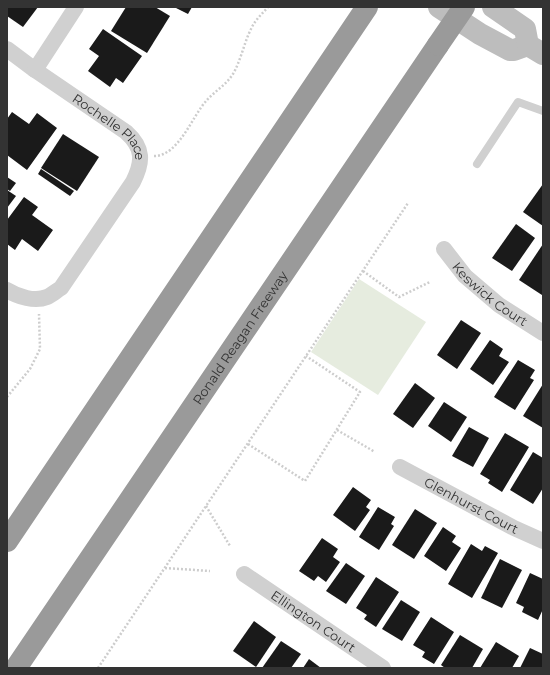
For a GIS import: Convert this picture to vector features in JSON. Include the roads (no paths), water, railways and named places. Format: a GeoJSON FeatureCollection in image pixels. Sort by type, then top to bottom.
{"type":"FeatureCollection","features":[{"type":"Feature","properties":{"kind":"highway"},"geometry":{"type":"LineString","coordinates":[[7,541],[367,7]]}},
{"type":"Feature","properties":{"kind":"highway","name":"Ronald Reagan Freeway"},"geometry":{"type":"LineString","coordinates":[[16,668],[464,7]]}},
{"type":"Feature","properties":{"kind":"main road"},"geometry":{"type":"LineString","coordinates":[[439,7],[480,34],[510,50],[537,48],[525,29],[493,7]]}},
{"type":"Feature","properties":{"kind":"street"},"geometry":{"type":"LineString","coordinates":[[35,70],[76,7]]}},
{"type":"Feature","properties":{"kind":"street","name":"Rochelle Place"},"geometry":{"type":"LineString","coordinates":[[7,49],[35,70],[126,132],[132,137],[139,147],[141,157],[138,171],[133,182],[60,288],[48,297],[38,299],[18,295],[7,290]]}},
{"type":"Feature","properties":{"kind":"street","name":"Keswick Court"},"geometry":{"type":"LineString","coordinates":[[444,249],[465,276],[476,286],[499,305],[543,333]]}},
{"type":"Feature","properties":{"kind":"street","name":"Glenhurst Court"},"geometry":{"type":"LineString","coordinates":[[400,467],[514,528],[543,541]]}},
{"type":"Feature","properties":{"kind":"street","name":"Ellington Court"},"geometry":{"type":"LineString","coordinates":[[244,574],[383,668]]}},
{"type":"Feature","properties":{"kind":"lane"},"geometry":{"type":"LineString","coordinates":[[477,164],[518,102],[543,111]]}}]}
